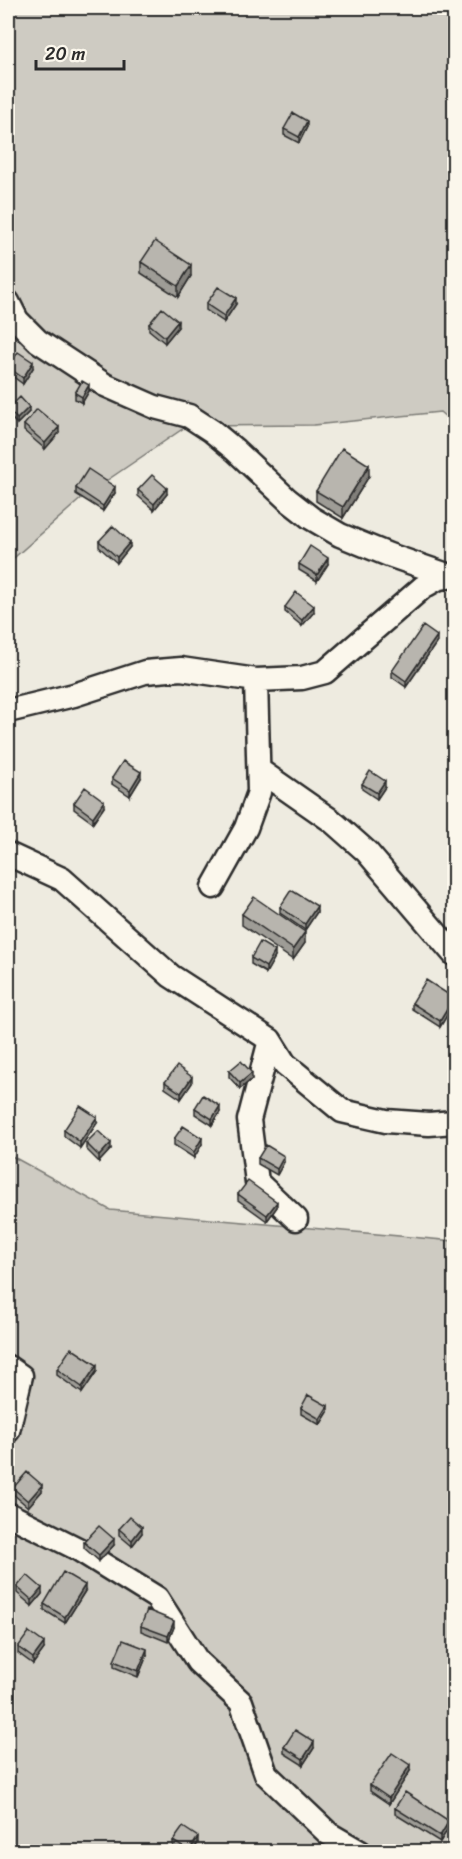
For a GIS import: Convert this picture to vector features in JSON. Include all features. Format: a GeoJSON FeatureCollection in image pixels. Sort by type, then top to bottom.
{"type":"FeatureCollection","features":[{"type":"Feature","properties":{"kind":"street"},"geometry":{"type":"LineString","coordinates":[[8,302],[17,320],[38,341],[105,385],[155,407],[189,416],[235,450],[311,518],[340,535],[452,576]]}},
{"type":"Feature","properties":{"kind":"street"},"geometry":{"type":"LineString","coordinates":[[8,711],[74,695],[145,672],[181,669],[256,680],[302,678],[326,672],[423,588],[439,578],[452,576]]}},
{"type":"Feature","properties":{"kind":"street"},"geometry":{"type":"LineString","coordinates":[[213,887],[246,828],[259,792],[256,680]]}},
{"type":"Feature","properties":{"kind":"street"},"geometry":{"type":"LineString","coordinates":[[259,770],[332,820],[367,852],[454,954]]}},
{"type":"Feature","properties":{"kind":"street"},"geometry":{"type":"LineString","coordinates":[[8,854],[62,879],[171,976],[270,1040],[285,1064],[342,1111],[386,1122],[429,1124],[454,1122]]}},
{"type":"Feature","properties":{"kind":"street"},"geometry":{"type":"LineString","coordinates":[[270,1040],[249,1120],[257,1182],[296,1219]]}},
{"type":"Feature","properties":{"kind":"street"},"geometry":{"type":"LineString","coordinates":[[8,1367],[21,1376],[8,1431]]}},
{"type":"Feature","properties":{"kind":"street"},"geometry":{"type":"LineString","coordinates":[[8,1514],[78,1549],[157,1598],[198,1662],[241,1701],[266,1774],[329,1834],[360,1851]]}},
{"type":"Feature","properties":{"kind":"shaded area"},"geometry":{"type":"Polygon","coordinates":[[[8,8],[454,8],[454,424],[440,412],[314,425],[187,426],[84,496],[8,563],[8,8]]]}},
{"type":"Feature","properties":{"kind":"shaded area"},"geometry":{"type":"Polygon","coordinates":[[[8,1154],[110,1210],[454,1241],[454,1851],[8,1851],[8,1154]]]}},
{"type":"Feature","properties":{"kind":"building"},"geometry":{"type":"Polygon","coordinates":[[[293,113],[307,121],[299,137],[284,129],[293,113]]]}},
{"type":"Feature","properties":{"kind":"building"},"geometry":{"type":"Polygon","coordinates":[[[8,164],[13,167],[8,175],[8,164]]]}},
{"type":"Feature","properties":{"kind":"building"},"geometry":{"type":"Polygon","coordinates":[[[155,241],[191,265],[178,286],[141,262],[155,241]]]}},
{"type":"Feature","properties":{"kind":"building"},"geometry":{"type":"Polygon","coordinates":[[[218,287],[236,298],[224,316],[206,304],[218,287]]]}},
{"type":"Feature","properties":{"kind":"building"},"geometry":{"type":"Polygon","coordinates":[[[162,308],[178,321],[165,337],[149,324],[162,308]]]}},
{"type":"Feature","properties":{"kind":"building"},"geometry":{"type":"Polygon","coordinates":[[[18,352],[33,362],[23,378],[8,367],[18,352]]]}},
{"type":"Feature","properties":{"kind":"building"},"geometry":{"type":"Polygon","coordinates":[[[82,381],[89,385],[82,397],[75,393],[82,381]]]}},
{"type":"Feature","properties":{"kind":"building"},"geometry":{"type":"Polygon","coordinates":[[[20,397],[29,407],[17,419],[8,409],[20,397]]]}},
{"type":"Feature","properties":{"kind":"building"},"geometry":{"type":"Polygon","coordinates":[[[37,409],[59,427],[45,443],[24,425],[37,409]]]}},
{"type":"Feature","properties":{"kind":"building"},"geometry":{"type":"Polygon","coordinates":[[[342,448],[369,465],[343,507],[316,491],[342,448]]]}},
{"type":"Feature","properties":{"kind":"building"},"geometry":{"type":"Polygon","coordinates":[[[88,469],[115,487],[103,506],[76,488],[88,469]]]}},
{"type":"Feature","properties":{"kind":"building"},"geometry":{"type":"Polygon","coordinates":[[[152,475],[167,488],[154,504],[138,490],[152,475]]]}},
{"type":"Feature","properties":{"kind":"building"},"geometry":{"type":"Polygon","coordinates":[[[113,526],[130,542],[117,557],[99,541],[113,526]]]}},
{"type":"Feature","properties":{"kind":"building"},"geometry":{"type":"Polygon","coordinates":[[[310,546],[328,558],[317,575],[299,564],[310,546]]]}},
{"type":"Feature","properties":{"kind":"building"},"geometry":{"type":"Polygon","coordinates":[[[296,592],[314,606],[302,620],[285,607],[296,592]]]}},
{"type":"Feature","properties":{"kind":"building"},"geometry":{"type":"Polygon","coordinates":[[[423,626],[437,636],[406,681],[392,671],[423,626]]]}},
{"type":"Feature","properties":{"kind":"building"},"geometry":{"type":"Polygon","coordinates":[[[123,761],[141,772],[130,790],[112,778],[123,761]]]}},
{"type":"Feature","properties":{"kind":"building"},"geometry":{"type":"Polygon","coordinates":[[[370,771],[385,781],[377,793],[362,784],[370,771]]]}},
{"type":"Feature","properties":{"kind":"building"},"geometry":{"type":"Polygon","coordinates":[[[85,787],[104,801],[93,817],[74,803],[85,787]]]}},
{"type":"Feature","properties":{"kind":"building"},"geometry":{"type":"Polygon","coordinates":[[[291,890],[317,906],[305,924],[280,907],[291,890]]]}},
{"type":"Feature","properties":{"kind":"building"},"geometry":{"type":"Polygon","coordinates":[[[254,897],[305,932],[293,949],[242,914],[254,897]]]}},
{"type":"Feature","properties":{"kind":"building"},"geometry":{"type":"Polygon","coordinates":[[[260,942],[275,951],[266,967],[251,958],[260,942]]]}},
{"type":"Feature","properties":{"kind":"building"},"geometry":{"type":"Polygon","coordinates":[[[426,980],[454,998],[440,1021],[412,1003],[426,980]]]}},
{"type":"Feature","properties":{"kind":"building"},"geometry":{"type":"Polygon","coordinates":[[[241,1061],[252,1073],[240,1083],[229,1071],[241,1061]]]}},
{"type":"Feature","properties":{"kind":"building"},"geometry":{"type":"Polygon","coordinates":[[[177,1066],[192,1077],[181,1093],[165,1082],[177,1066]]]}},
{"type":"Feature","properties":{"kind":"building"},"geometry":{"type":"Polygon","coordinates":[[[203,1095],[220,1106],[212,1119],[195,1108],[203,1095]]]}},
{"type":"Feature","properties":{"kind":"building"},"geometry":{"type":"Polygon","coordinates":[[[80,1106],[97,1117],[80,1142],[64,1130],[80,1106]]]}},
{"type":"Feature","properties":{"kind":"building"},"geometry":{"type":"Polygon","coordinates":[[[183,1126],[202,1138],[194,1152],[174,1139],[183,1126]]]}},
{"type":"Feature","properties":{"kind":"building"},"geometry":{"type":"Polygon","coordinates":[[[98,1131],[111,1143],[99,1156],[86,1143],[98,1131]]]}},
{"type":"Feature","properties":{"kind":"building"},"geometry":{"type":"Polygon","coordinates":[[[266,1145],[284,1156],[277,1169],[258,1158],[266,1145]]]}},
{"type":"Feature","properties":{"kind":"building"},"geometry":{"type":"Polygon","coordinates":[[[248,1181],[277,1202],[267,1215],[238,1194],[248,1181]]]}},
{"type":"Feature","properties":{"kind":"building"},"geometry":{"type":"Polygon","coordinates":[[[71,1348],[97,1365],[82,1387],[57,1369],[71,1348]]]}},
{"type":"Feature","properties":{"kind":"building"},"geometry":{"type":"Polygon","coordinates":[[[308,1395],[328,1406],[320,1419],[301,1408],[308,1395]]]}},
{"type":"Feature","properties":{"kind":"building"},"geometry":{"type":"Polygon","coordinates":[[[27,1472],[42,1485],[28,1501],[13,1488],[27,1472]]]}},
{"type":"Feature","properties":{"kind":"building"},"geometry":{"type":"Polygon","coordinates":[[[130,1517],[142,1527],[132,1540],[119,1529],[130,1517]]]}},
{"type":"Feature","properties":{"kind":"building"},"geometry":{"type":"Polygon","coordinates":[[[99,1526],[114,1539],[99,1555],[84,1542],[99,1526]]]}},
{"type":"Feature","properties":{"kind":"building"},"geometry":{"type":"Polygon","coordinates":[[[63,1572],[85,1585],[65,1617],[44,1604],[63,1572]]]}},
{"type":"Feature","properties":{"kind":"building"},"geometry":{"type":"Polygon","coordinates":[[[27,1575],[42,1588],[32,1600],[17,1587],[27,1575]]]}},
{"type":"Feature","properties":{"kind":"building"},"geometry":{"type":"Polygon","coordinates":[[[147,1610],[174,1621],[168,1636],[141,1626],[147,1610]]]}},
{"type":"Feature","properties":{"kind":"building"},"geometry":{"type":"Polygon","coordinates":[[[29,1632],[44,1643],[33,1658],[18,1647],[29,1632]]]}},
{"type":"Feature","properties":{"kind":"building"},"geometry":{"type":"Polygon","coordinates":[[[123,1640],[147,1649],[138,1671],[114,1661],[123,1640]]]}},
{"type":"Feature","properties":{"kind":"building"},"geometry":{"type":"Polygon","coordinates":[[[295,1730],[314,1742],[303,1759],[284,1747],[295,1730]]]}},
{"type":"Feature","properties":{"kind":"building"},"geometry":{"type":"Polygon","coordinates":[[[392,1753],[410,1765],[389,1798],[370,1785],[392,1753]]]}},
{"type":"Feature","properties":{"kind":"building"},"geometry":{"type":"Polygon","coordinates":[[[405,1792],[449,1821],[440,1836],[395,1808],[405,1792]]]}},
{"type":"Feature","properties":{"kind":"building"},"geometry":{"type":"Polygon","coordinates":[[[183,1827],[198,1837],[189,1851],[173,1841],[183,1827]]]}}]}
